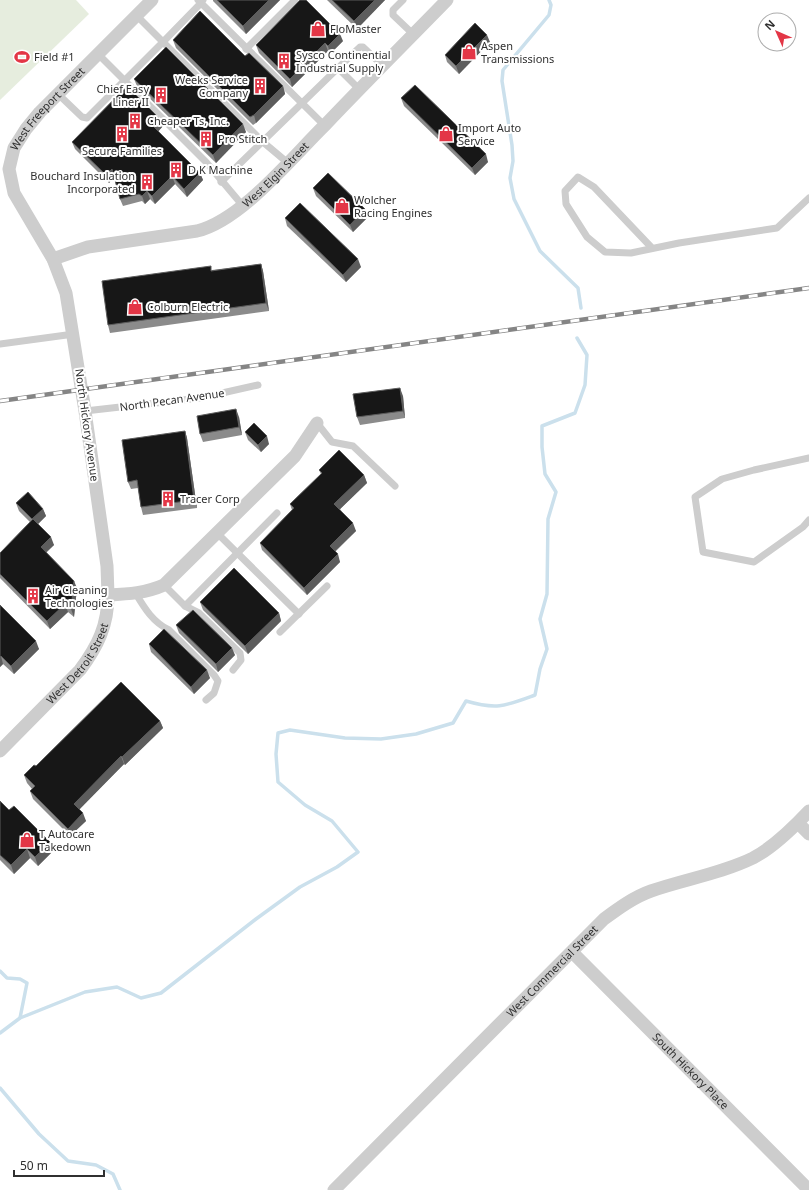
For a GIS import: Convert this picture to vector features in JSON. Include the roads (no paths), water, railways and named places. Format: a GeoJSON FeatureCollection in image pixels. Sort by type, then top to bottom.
{"type":"FeatureCollection","features":[{"type":"Feature","properties":{"kind":"street","name":"West Freeport Street"},"geometry":{"type":"LineString","coordinates":[[53,259],[14,193],[4,168],[26,129],[58,94],[152,0]]}},
{"type":"Feature","properties":{"kind":"street","name":"West Elgin Street"},"geometry":{"type":"LineString","coordinates":[[53,259],[88,247],[209,228],[233,214],[288,163],[447,0]]}},
{"type":"Feature","properties":{"kind":"street","name":"North Hickory Avenue"},"geometry":{"type":"LineString","coordinates":[[53,259],[66,293],[74,334],[107,566],[108,595]]}},
{"type":"Feature","properties":{"kind":"street"},"geometry":{"type":"LineString","coordinates":[[108,595],[136,594],[150,591],[164,585],[295,456],[317,423]]}},
{"type":"Feature","properties":{"kind":"street","name":"West Detroit Street"},"geometry":{"type":"LineString","coordinates":[[0,751],[80,670],[90,657],[99,643],[106,621],[108,595]]}},
{"type":"Feature","properties":{"kind":"street","name":"West Commercial Street"},"geometry":{"type":"LineString","coordinates":[[334,1190],[604,919],[627,903],[650,891],[727,869],[754,857],[776,842],[809,811]]}},
{"type":"Feature","properties":{"kind":"street"},"geometry":{"type":"LineString","coordinates":[[798,822],[809,834]]}},
{"type":"Feature","properties":{"kind":"street","name":"South Hickory Place"},"geometry":{"type":"LineString","coordinates":[[572,952],[809,1190]]}},
{"type":"Feature","properties":{"kind":"lane"},"geometry":{"type":"LineString","coordinates":[[246,49],[295,0]]}},
{"type":"Feature","properties":{"kind":"lane"},"geometry":{"type":"LineString","coordinates":[[404,0],[394,10],[394,15],[413,34]]}},
{"type":"Feature","properties":{"kind":"lane"},"geometry":{"type":"LineString","coordinates":[[58,94],[82,117],[87,118],[163,42],[201,1],[246,49],[324,125]]}},
{"type":"Feature","properties":{"kind":"lane"},"geometry":{"type":"LineString","coordinates":[[137,16],[263,142],[288,163]]}},
{"type":"Feature","properties":{"kind":"lane"},"geometry":{"type":"LineString","coordinates":[[221,182],[360,47],[363,47],[383,66]]}},
{"type":"Feature","properties":{"kind":"lane"},"geometry":{"type":"LineString","coordinates":[[98,54],[141,99],[206,162],[221,182],[243,206]]}},
{"type":"Feature","properties":{"kind":"lane"},"geometry":{"type":"LineString","coordinates":[[338,68],[359,90]]}},
{"type":"Feature","properties":{"kind":"lane"},"geometry":{"type":"LineString","coordinates":[[652,248],[594,187],[578,177],[565,191],[566,204],[586,237],[606,252],[631,253],[652,248],[777,228],[809,198]]}},
{"type":"Feature","properties":{"kind":"lane"},"geometry":{"type":"LineString","coordinates":[[0,344],[74,334]]}},
{"type":"Feature","properties":{"kind":"lane","name":"North Pecan Avenue"},"geometry":{"type":"LineString","coordinates":[[86,411],[200,398],[258,385]]}},
{"type":"Feature","properties":{"kind":"lane"},"geometry":{"type":"LineString","coordinates":[[317,423],[332,442],[353,446],[395,486]]}},
{"type":"Feature","properties":{"kind":"lane"},"geometry":{"type":"LineString","coordinates":[[809,458],[754,470],[722,479],[695,497],[703,552],[754,562],[803,527],[809,520]]}},
{"type":"Feature","properties":{"kind":"lane"},"geometry":{"type":"LineString","coordinates":[[185,606],[277,513]]}},
{"type":"Feature","properties":{"kind":"lane"},"geometry":{"type":"LineString","coordinates":[[217,533],[239,553],[256,573],[299,614]]}},
{"type":"Feature","properties":{"kind":"lane"},"geometry":{"type":"LineString","coordinates":[[164,585],[185,606],[199,613],[240,653],[241,660],[233,670]]}},
{"type":"Feature","properties":{"kind":"lane"},"geometry":{"type":"LineString","coordinates":[[280,632],[327,586]]}},
{"type":"Feature","properties":{"kind":"lane"},"geometry":{"type":"LineString","coordinates":[[136,594],[146,611],[160,625],[169,630],[214,675],[218,681],[214,693],[206,700]]}},
{"type":"Feature","properties":{"kind":"waterway"},"geometry":{"type":"LineString","coordinates":[[549,0],[551,5],[549,15],[503,70],[502,81],[512,145],[513,161],[510,178],[514,199],[540,251],[578,288],[581,308]]}},
{"type":"Feature","properties":{"kind":"waterway"},"geometry":{"type":"LineString","coordinates":[[0,1033],[20,1018],[85,992],[117,987],[141,998],[161,993],[256,919],[300,887],[337,867],[358,852],[332,821],[305,805],[278,782],[276,754],[278,733],[290,730],[345,738],[381,739],[416,734],[453,723],[466,701],[477,704],[501,706],[535,695],[540,669],[547,649],[540,619],[547,594],[548,519],[556,492],[545,474],[542,447],[542,426],[575,413],[585,385],[587,355],[577,338]]}},
{"type":"Feature","properties":{"kind":"waterway"},"geometry":{"type":"LineString","coordinates":[[0,971],[7,978],[20,979],[27,983],[20,1018]]}},
{"type":"Feature","properties":{"kind":"waterway"},"geometry":{"type":"LineString","coordinates":[[0,1088],[39,1134],[68,1161],[96,1165],[113,1174],[120,1190]]}},
{"type":"Feature","properties":{"kind":"railway"},"geometry":{"type":"LineString","coordinates":[[0,401],[809,288]]}},
{"type":"Feature","properties":{"kind":"place","name":"FloMaster"},"geometry":{"type":"Point","coordinates":[318,29]}},
{"type":"Feature","properties":{"kind":"place","name":"Aspen Transmissions"},"geometry":{"type":"Point","coordinates":[469,52]}},
{"type":"Feature","properties":{"kind":"place","name":"Field #1"},"geometry":{"type":"Point","coordinates":[22,57]}},
{"type":"Feature","properties":{"kind":"place","name":"Sysco Continential Industrial Supply"},"geometry":{"type":"Point","coordinates":[284,61]}},
{"type":"Feature","properties":{"kind":"place","name":"Weeks Service Company"},"geometry":{"type":"Point","coordinates":[260,86]}},
{"type":"Feature","properties":{"kind":"place","name":"Chief Easy Liner II"},"geometry":{"type":"Point","coordinates":[161,95]}},
{"type":"Feature","properties":{"kind":"place","name":"Cheaper Ts, Inc."},"geometry":{"type":"Point","coordinates":[135,121]}},
{"type":"Feature","properties":{"kind":"place","name":"Secure Families"},"geometry":{"type":"Point","coordinates":[122,134]}},
{"type":"Feature","properties":{"kind":"place","name":"Import Auto Service"},"geometry":{"type":"Point","coordinates":[446,134]}},
{"type":"Feature","properties":{"kind":"place","name":"Pro Stitch"},"geometry":{"type":"Point","coordinates":[206,139]}},
{"type":"Feature","properties":{"kind":"place","name":"D K Machine"},"geometry":{"type":"Point","coordinates":[176,170]}},
{"type":"Feature","properties":{"kind":"place","name":"Bouchard Insulation Incorporated"},"geometry":{"type":"Point","coordinates":[147,182]}},
{"type":"Feature","properties":{"kind":"place","name":"Wolcher Racing Engines"},"geometry":{"type":"Point","coordinates":[342,206]}},
{"type":"Feature","properties":{"kind":"place","name":"Colburn Electric"},"geometry":{"type":"Point","coordinates":[135,307]}},
{"type":"Feature","properties":{"kind":"place","name":"Tracer Corp"},"geometry":{"type":"Point","coordinates":[168,499]}},
{"type":"Feature","properties":{"kind":"place","name":"Air Cleaning Technologies"},"geometry":{"type":"Point","coordinates":[33,596]}},
{"type":"Feature","properties":{"kind":"place","name":"T Autocare Takedown"},"geometry":{"type":"Point","coordinates":[27,840]}}]}
